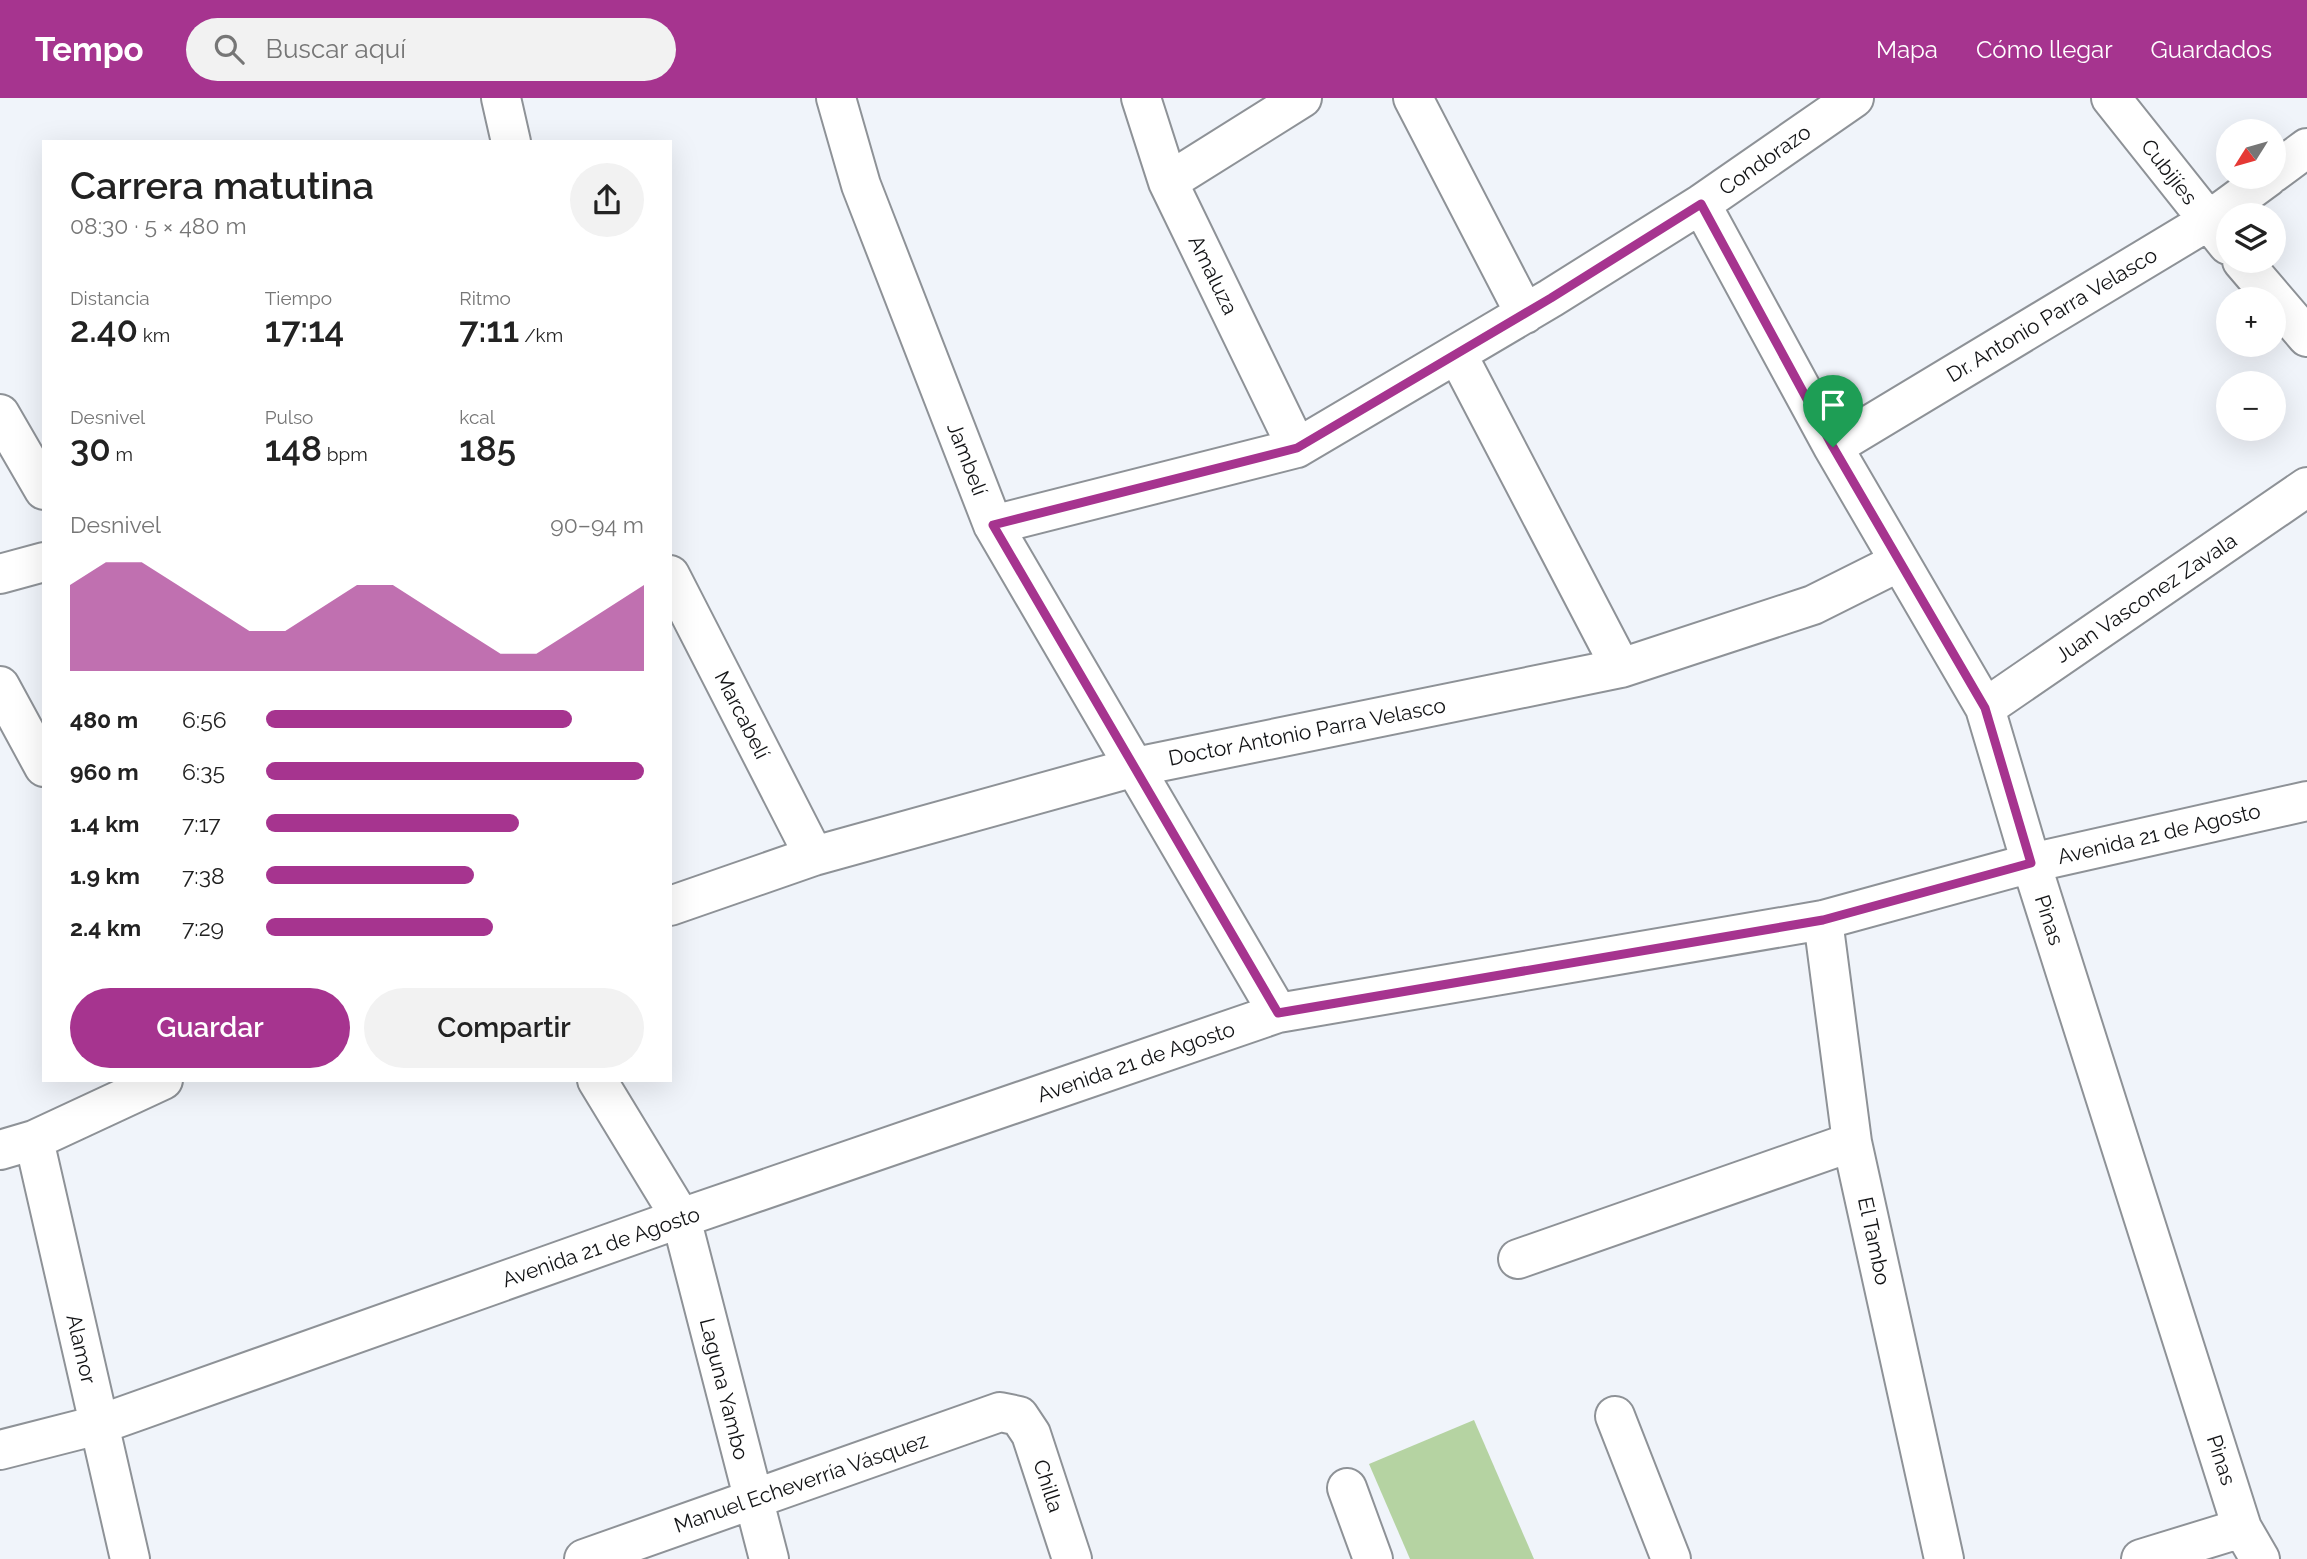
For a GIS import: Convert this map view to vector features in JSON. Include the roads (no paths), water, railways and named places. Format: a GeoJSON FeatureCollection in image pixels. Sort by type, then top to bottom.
{"type":"FeatureCollection","features":[{"type":"Feature","properties":{"kind":"street"},"geometry":{"type":"LineString","coordinates":[[501,98],[511,140]]}},
{"type":"Feature","properties":{"kind":"street","name":"Jambelí"},"geometry":{"type":"LineString","coordinates":[[836,98],[861,185],[993,525],[1278,1013]]}},
{"type":"Feature","properties":{"kind":"street","name":"Amaluza"},"geometry":{"type":"LineString","coordinates":[[1141,98],[1168,182],[1297,448]]}},
{"type":"Feature","properties":{"kind":"street"},"geometry":{"type":"LineString","coordinates":[[1168,182],[1303,98]]}},
{"type":"Feature","properties":{"kind":"street"},"geometry":{"type":"LineString","coordinates":[[1413,98],[1525,314]]}},
{"type":"Feature","properties":{"kind":"street","name":"Condorazo"},"geometry":{"type":"LineString","coordinates":[[993,525],[1297,448],[1525,314],[1701,204],[1854,98]]}},
{"type":"Feature","properties":{"kind":"street","name":"Cubijíes"},"geometry":{"type":"LineString","coordinates":[[2111,98],[2216,230]]}},
{"type":"Feature","properties":{"kind":"street"},"geometry":{"type":"LineString","coordinates":[[2286,163],[2307,148]]}},
{"type":"Feature","properties":{"kind":"street","name":"Dr. Antonio Parra Velasco"},"geometry":{"type":"LineString","coordinates":[[2244,203],[2256,189]]}},
{"type":"Feature","properties":{"kind":"street","name":"Pinas"},"geometry":{"type":"LineString","coordinates":[[1701,204],[1833,447],[1985,708],[2031,863],[2251,1543]]}},
{"type":"Feature","properties":{"kind":"street","name":"Dr. Antonio Parra Velasco"},"geometry":{"type":"LineString","coordinates":[[1833,447],[2216,234]]}},
{"type":"Feature","properties":{"kind":"street"},"geometry":{"type":"LineString","coordinates":[[2252,273],[2307,337]]}},
{"type":"Feature","properties":{"kind":"street"},"geometry":{"type":"LineString","coordinates":[[1457,354],[1621,668]]}},
{"type":"Feature","properties":{"kind":"street"},"geometry":{"type":"LineString","coordinates":[[0,414],[42,487]]}},
{"type":"Feature","properties":{"kind":"street","name":"Juan Vasconez Zavala"},"geometry":{"type":"LineString","coordinates":[[1985,708],[2307,487]]}},
{"type":"Feature","properties":{"kind":"street","name":"Doctor Antonio Parra Velasco"},"geometry":{"type":"LineString","coordinates":[[672,905],[814,856],[1135,767],[1621,668],[1813,605],[1899,562]]}},
{"type":"Feature","properties":{"kind":"street"},"geometry":{"type":"LineString","coordinates":[[0,574],[42,563]]}},
{"type":"Feature","properties":{"kind":"street","name":"Marcabelí"},"geometry":{"type":"LineString","coordinates":[[672,579],[814,856]]}},
{"type":"Feature","properties":{"kind":"street"},"geometry":{"type":"LineString","coordinates":[[0,686],[42,763]]}},
{"type":"Feature","properties":{"kind":"street","name":"Avenida 21 de Agosto"},"geometry":{"type":"LineString","coordinates":[[0,1450],[98,1424],[1278,1013],[1823,920],[2031,863],[2307,801]]}},
{"type":"Feature","properties":{"kind":"street","name":"El Tambo"},"geometry":{"type":"LineString","coordinates":[[1823,920],[1852,1142],[1944,1559]]}},
{"type":"Feature","properties":{"kind":"street"},"geometry":{"type":"LineString","coordinates":[[17,1145],[159,1082]]}},
{"type":"Feature","properties":{"kind":"street","name":"Laguna Yambo"},"geometry":{"type":"LineString","coordinates":[[598,1082],[681,1219],[769,1559]]}},
{"type":"Feature","properties":{"kind":"street"},"geometry":{"type":"LineString","coordinates":[[1518,1259],[1852,1142]]}},
{"type":"Feature","properties":{"kind":"street","name":"Alamor"},"geometry":{"type":"LineString","coordinates":[[17,1145],[98,1424],[130,1559]]}},
{"type":"Feature","properties":{"kind":"street","name":"Manuel Echeverría Vásquez"},"geometry":{"type":"LineString","coordinates":[[584,1559],[1000,1412],[1019,1416]]}},
{"type":"Feature","properties":{"kind":"street","name":"Chilla"},"geometry":{"type":"LineString","coordinates":[[1019,1416],[1031,1434],[1072,1559]]}},
{"type":"Feature","properties":{"kind":"street"},"geometry":{"type":"LineString","coordinates":[[1615,1416],[1671,1559]]}},
{"type":"Feature","properties":{"kind":"street"},"geometry":{"type":"LineString","coordinates":[[1347,1488],[1373,1559]]}},
{"type":"Feature","properties":{"kind":"street"},"geometry":{"type":"LineString","coordinates":[[2141,1559],[2251,1543]]}}]}
